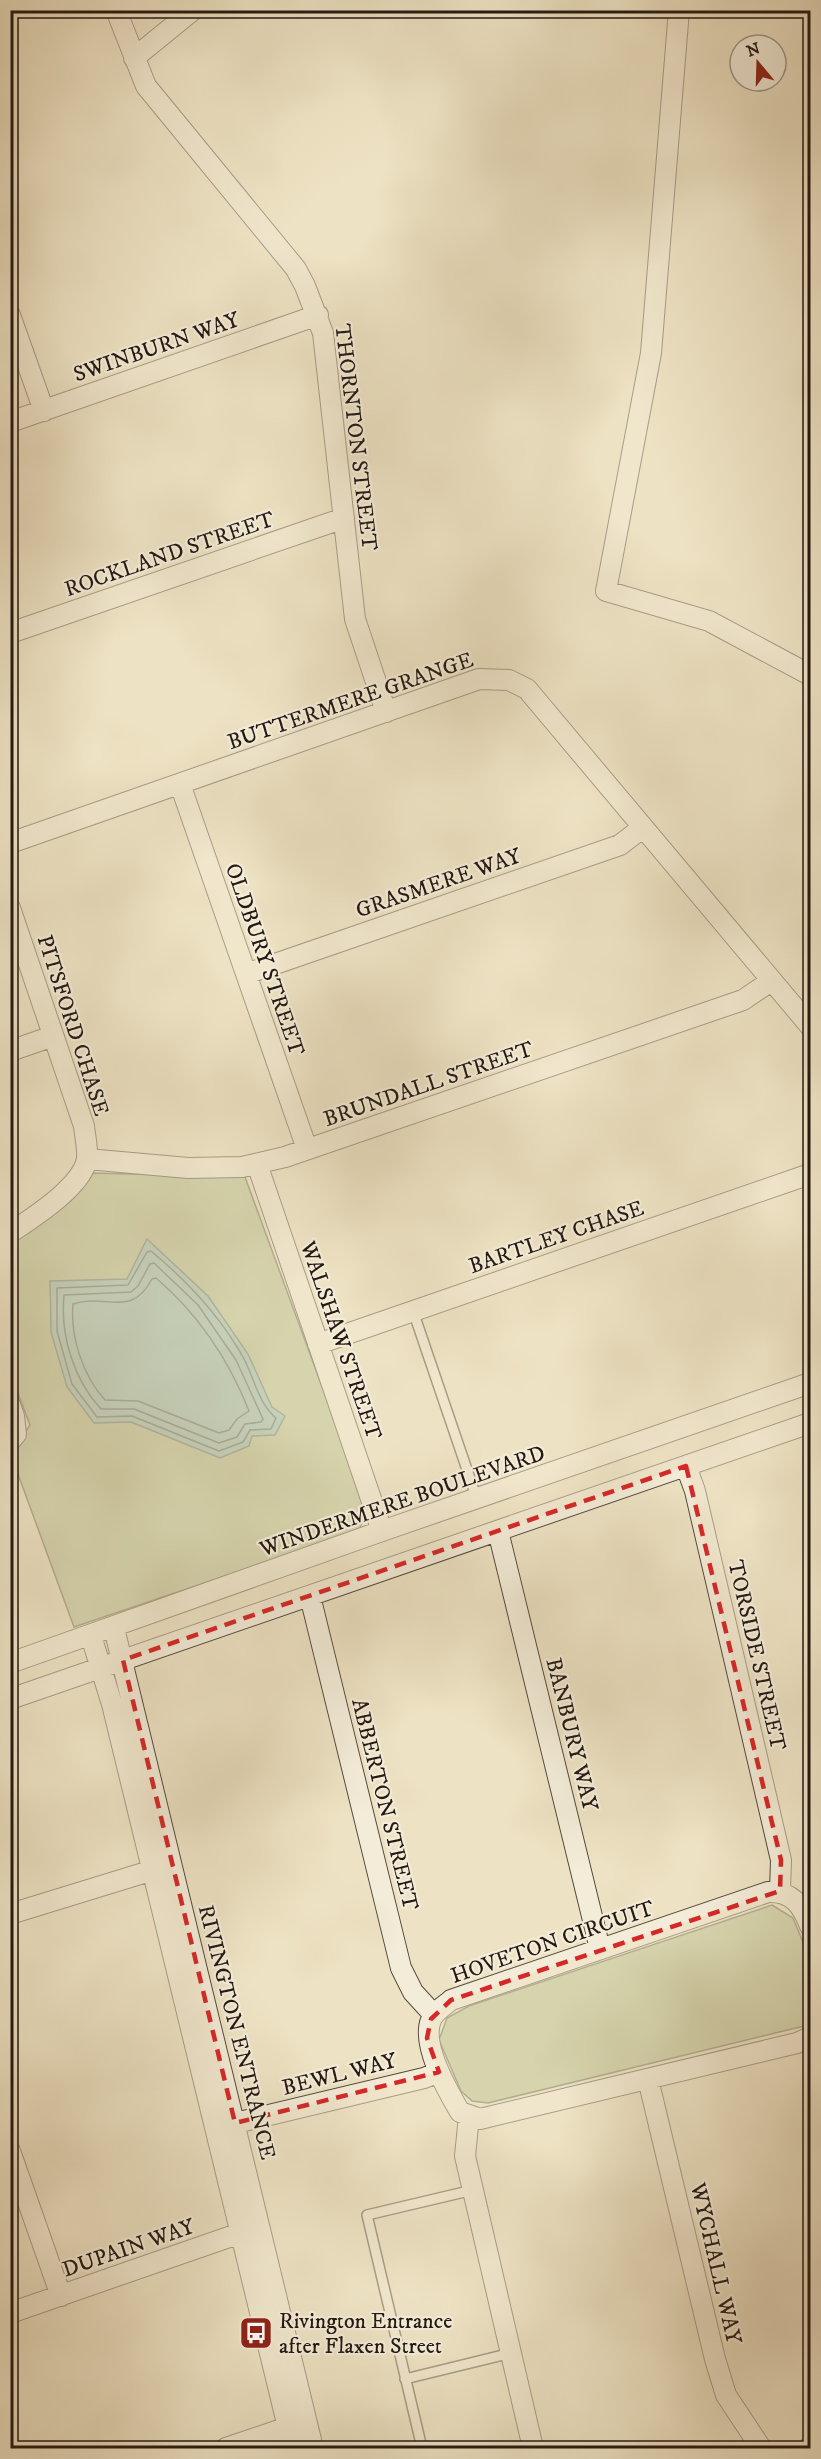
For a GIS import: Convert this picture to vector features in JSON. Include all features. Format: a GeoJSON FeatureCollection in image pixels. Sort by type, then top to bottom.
{"type":"FeatureCollection","features":[{"type":"Feature","properties":{"kind":"street","name":"THORNTON STREET"},"geometry":{"type":"LineString","coordinates":[[116,10],[146,86],[296,269],[318,315],[323,333],[355,619],[386,712]]}},
{"type":"Feature","properties":{"kind":"street"},"geometry":{"type":"LineString","coordinates":[[134,58],[193,10]]}},
{"type":"Feature","properties":{"kind":"street"},"geometry":{"type":"LineString","coordinates":[[679,10],[651,353],[606,591],[709,621],[810,675]]}},
{"type":"Feature","properties":{"kind":"street"},"geometry":{"type":"LineString","coordinates":[[10,315],[44,411]]}},
{"type":"Feature","properties":{"kind":"street","name":"SWINBURN WAY"},"geometry":{"type":"LineString","coordinates":[[10,422],[318,315]]}},
{"type":"Feature","properties":{"kind":"street","name":"ROCKLAND STREET"},"geometry":{"type":"LineString","coordinates":[[10,633],[344,518]]}},
{"type":"Feature","properties":{"kind":"street","name":"BUTTERMERE GRANGE"},"geometry":{"type":"LineString","coordinates":[[10,843],[479,679],[509,680],[527,689],[810,1026]]}},
{"type":"Feature","properties":{"kind":"street","name":"OLDBURY STREET"},"geometry":{"type":"LineString","coordinates":[[180,784],[307,1149]]}},
{"type":"Feature","properties":{"kind":"street","name":"GRASMERE WAY"},"geometry":{"type":"LineString","coordinates":[[246,974],[620,845],[642,828]]}},
{"type":"Feature","properties":{"kind":"street","name":"PITSFORD CHASE"},"geometry":{"type":"LineString","coordinates":[[10,908],[84,1126],[87,1159]]}},
{"type":"Feature","properties":{"kind":"street","name":"BRUNDALL STREET"},"geometry":{"type":"LineString","coordinates":[[87,1159],[188,1168],[242,1167],[257,1164],[743,1000],[771,981]]}},
{"type":"Feature","properties":{"kind":"street"},"geometry":{"type":"LineString","coordinates":[[10,1051],[53,1036]]}},
{"type":"Feature","properties":{"kind":"street"},"geometry":{"type":"LineString","coordinates":[[10,1233],[44,1210],[78,1178],[87,1159]]}},
{"type":"Feature","properties":{"kind":"street","name":"WALSHAW STREET"},"geometry":{"type":"LineString","coordinates":[[257,1164],[382,1531]]}},
{"type":"Feature","properties":{"kind":"street","name":"BARTLEY CHASE"},"geometry":{"type":"LineString","coordinates":[[318,1344],[810,1174]]}},
{"type":"Feature","properties":{"kind":"street","name":"WINDERMERE BOULEVARD"},"geometry":{"type":"LineString","coordinates":[[10,1663],[810,1383]]}},
{"type":"Feature","properties":{"kind":"street"},"geometry":{"type":"LineString","coordinates":[[10,1405],[16,1434],[10,1441]]}},
{"type":"Feature","properties":{"kind":"street"},"geometry":{"type":"LineString","coordinates":[[10,1699],[810,1423]]}},
{"type":"Feature","properties":{"kind":"street","name":"TORSIDE STREET"},"geometry":{"type":"LineString","coordinates":[[686,1466],[695,1491],[781,1860],[780,1891]]}},
{"type":"Feature","properties":{"kind":"street","name":"BANBURY WAY"},"geometry":{"type":"LineString","coordinates":[[498,1531],[600,1949]]}},
{"type":"Feature","properties":{"kind":"street","name":"ABBERTON STREET"},"geometry":{"type":"LineString","coordinates":[[310,1596],[401,1968],[413,1992],[434,2015]]}},
{"type":"Feature","properties":{"kind":"street","name":"RIVINGTON ENTRANCE"},"geometry":{"type":"LineString","coordinates":[[114,1628],[260,2226],[297,2424],[293,2448]]}},
{"type":"Feature","properties":{"kind":"street","name":"RIVINGTON ENTRANCE"},"geometry":{"type":"LineString","coordinates":[[91,1636],[112,1704],[240,2233],[297,2424],[313,2448]]}},
{"type":"Feature","properties":{"kind":"street"},"geometry":{"type":"LineString","coordinates":[[10,1914],[172,1864]]}},
{"type":"Feature","properties":{"kind":"street"},"geometry":{"type":"LineString","coordinates":[[780,1891],[795,1899],[810,1926]]}},
{"type":"Feature","properties":{"kind":"street","name":"HOVETON CIRCUIT"},"geometry":{"type":"LineString","coordinates":[[434,2015],[451,2000],[768,1892],[780,1891]]}},
{"type":"Feature","properties":{"kind":"street"},"geometry":{"type":"LineString","coordinates":[[434,2015],[431,2019],[428,2038],[440,2072],[460,2112],[480,2118],[797,2043],[810,2037]]}},
{"type":"Feature","properties":{"kind":"street","name":"BEWL WAY"},"geometry":{"type":"LineString","coordinates":[[215,2128],[424,2078],[440,2072]]}},
{"type":"Feature","properties":{"kind":"street","name":"WYCHALL WAY"},"geometry":{"type":"LineString","coordinates":[[648,2079],[726,2395],[761,2448]]}},
{"type":"Feature","properties":{"kind":"street"},"geometry":{"type":"LineString","coordinates":[[469,2116],[465,2156],[533,2448]]}},
{"type":"Feature","properties":{"kind":"street"},"geometry":{"type":"LineString","coordinates":[[10,2151],[61,2296]]}},
{"type":"Feature","properties":{"kind":"street","name":"DUPAIN WAY"},"geometry":{"type":"LineString","coordinates":[[10,2313],[260,2226]]}},
{"type":"Feature","properties":{"kind":"street"},"geometry":{"type":"LineString","coordinates":[[226,2448],[297,2424]]}},
{"type":"Feature","properties":{"kind":"lane"},"geometry":{"type":"LineString","coordinates":[[413,1311],[477,1498]]}},
{"type":"Feature","properties":{"kind":"lane"},"geometry":{"type":"LineString","coordinates":[[422,2448],[367,2215],[472,2190]]}},
{"type":"Feature","properties":{"kind":"lane"},"geometry":{"type":"LineString","coordinates":[[405,2379],[511,2353]]}},
{"type":"Feature","properties":{"kind":"highlighted area"},"geometry":{"type":"Polygon","coordinates":[[[686,1466],[781,1860],[780,1891],[451,2000],[431,2019],[427,2038],[439,2072],[235,2123],[123,1660],[686,1466]]]}},
{"type":"Feature","properties":{"kind":"green space"},"geometry":{"type":"Polygon","coordinates":[[[91,1173],[245,1177],[368,1512],[358,1531],[74,1627],[11,1455],[30,1425],[11,1375],[11,1241],[91,1173]]]}},
{"type":"Feature","properties":{"kind":"green space"},"geometry":{"type":"Polygon","coordinates":[[[772,1905],[793,1918],[810,1959],[810,2022],[808,2025],[488,2103],[472,2101],[461,2091],[439,2040],[447,2018],[469,2006],[772,1905]]]}},
{"type":"Feature","properties":{"kind":"water"},"geometry":{"type":"Polygon","coordinates":[[[147,1239],[208,1296],[248,1354],[272,1407],[285,1416],[275,1435],[252,1436],[249,1446],[220,1458],[131,1422],[94,1423],[67,1387],[51,1332],[50,1281],[127,1279],[147,1239]]]}},
{"type":"Feature","properties":{"kind":"place","name":"Rivington Entrance after Flaxen Street"},"geometry":{"type":"Point","coordinates":[256,2333]}}]}
